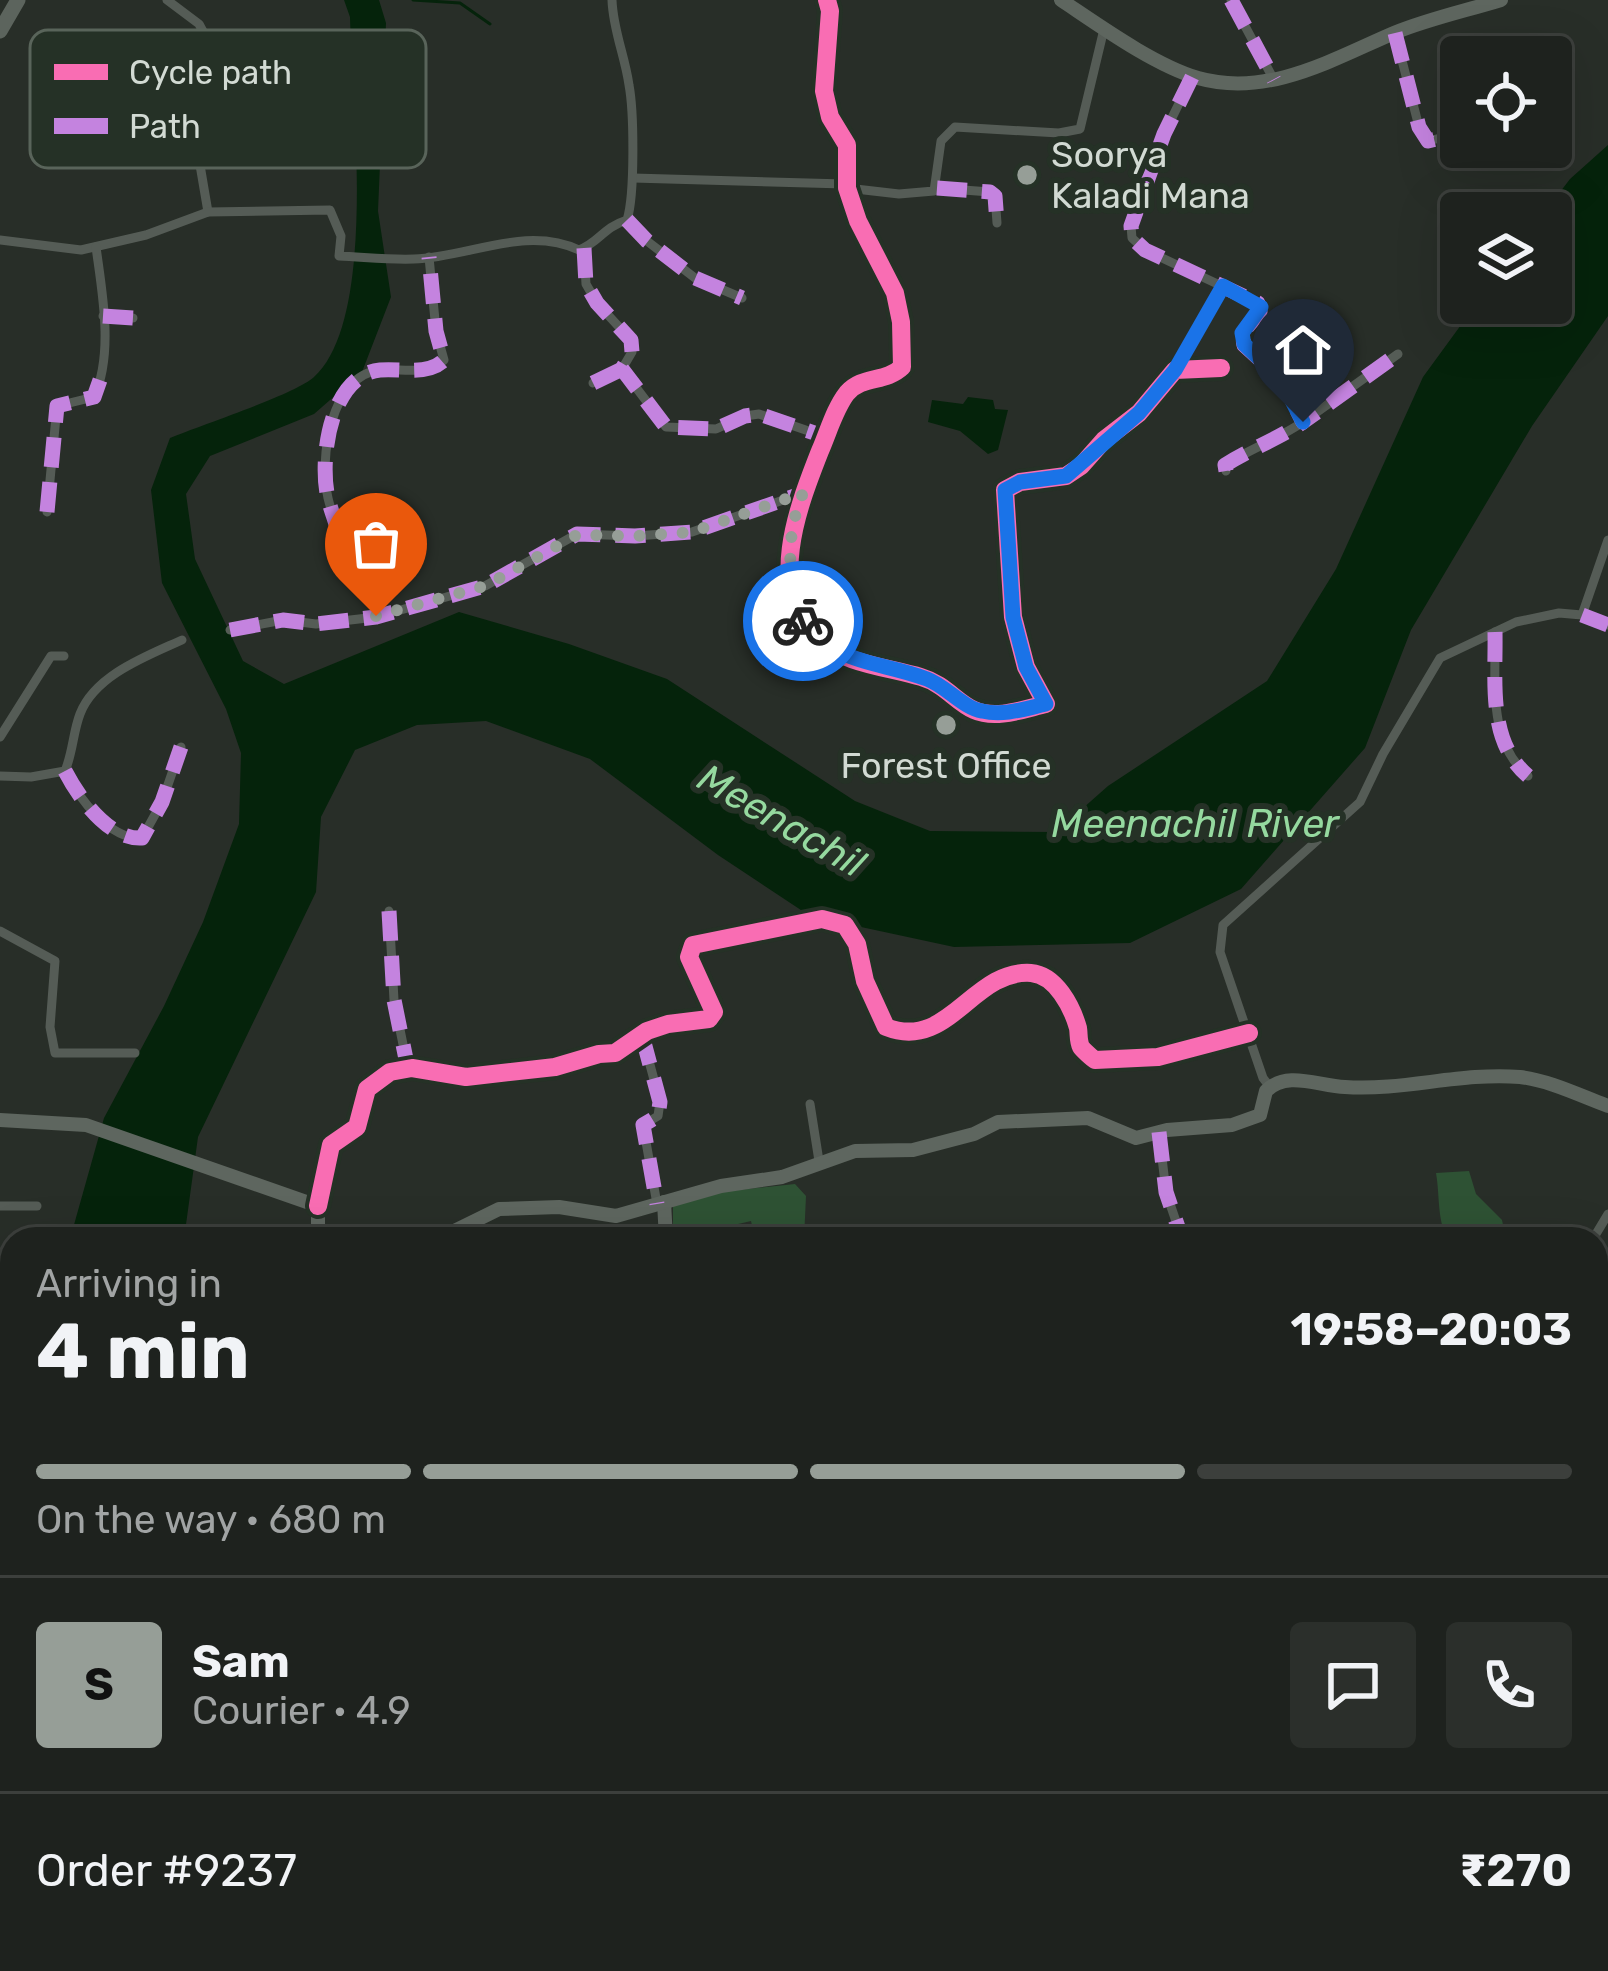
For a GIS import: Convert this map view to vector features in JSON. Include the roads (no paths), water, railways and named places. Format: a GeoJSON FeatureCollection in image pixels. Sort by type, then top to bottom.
{"type":"FeatureCollection","features":[{"type":"Feature","properties":{"kind":"main road"},"geometry":{"type":"LineString","coordinates":[[0,31],[17,0]]}},
{"type":"Feature","properties":{"kind":"main road"},"geometry":{"type":"LineString","coordinates":[[1061,0],[1192,76],[1224,82],[1274,80],[1332,63],[1396,33],[1498,0]]}},
{"type":"Feature","properties":{"kind":"main road"},"geometry":{"type":"LineString","coordinates":[[462,1227],[499,1209],[559,1207],[616,1216],[721,1186],[782,1177],[855,1151],[913,1150],[974,1134],[998,1122],[1088,1118],[1136,1138],[1250,1121],[1260,1115],[1270,1088],[1286,1079],[1342,1088],[1396,1088],[1449,1078],[1523,1077],[1608,1106]]}},
{"type":"Feature","properties":{"kind":"main road"},"geometry":{"type":"LineString","coordinates":[[0,1120],[86,1126],[318,1206],[318,1227]]}},
{"type":"Feature","properties":{"kind":"main road"},"geometry":{"type":"LineString","coordinates":[[661,1203],[664,1227]]}},
{"type":"Feature","properties":{"kind":"street"},"geometry":{"type":"LineString","coordinates":[[167,0],[203,30]]}},
{"type":"Feature","properties":{"kind":"street"},"geometry":{"type":"LineString","coordinates":[[612,0],[613,23],[630,87],[633,200],[627,220]]}},
{"type":"Feature","properties":{"kind":"street"},"geometry":{"type":"LineString","coordinates":[[827,0],[824,92],[830,117],[847,145],[846,186],[858,221],[895,292],[902,367],[890,378],[862,380],[845,394],[795,512],[790,564],[801,619],[821,643],[868,664],[926,678],[974,710],[1001,714],[1046,704],[1026,667],[1013,617],[1005,490],[1020,482],[1066,476],[1139,413],[1175,370],[1223,286]]}},
{"type":"Feature","properties":{"kind":"street"},"geometry":{"type":"LineString","coordinates":[[1231,0],[1274,80]]}},
{"type":"Feature","properties":{"kind":"street"},"geometry":{"type":"LineString","coordinates":[[937,188],[941,141],[955,127],[1048,133],[1080,129],[1104,29]]}},
{"type":"Feature","properties":{"kind":"street"},"geometry":{"type":"LineString","coordinates":[[1396,33],[1419,127],[1428,141],[1440,138]]}},
{"type":"Feature","properties":{"kind":"street"},"geometry":{"type":"LineString","coordinates":[[1192,76],[1140,197],[1132,238],[1145,250],[1261,307],[1242,333],[1244,344],[1281,379],[1303,422]]}},
{"type":"Feature","properties":{"kind":"street"},"geometry":{"type":"LineString","coordinates":[[201,168],[208,212]]}},
{"type":"Feature","properties":{"kind":"street"},"geometry":{"type":"LineString","coordinates":[[633,178],[846,186],[899,194],[937,188],[990,192],[995,196],[997,223]]}},
{"type":"Feature","properties":{"kind":"street"},"geometry":{"type":"LineString","coordinates":[[0,240],[81,250],[146,235],[208,212],[330,210],[341,236],[339,256],[403,259],[522,240],[584,248],[594,245],[606,227],[627,220]]}},
{"type":"Feature","properties":{"kind":"street"},"geometry":{"type":"LineString","coordinates":[[627,220],[695,278],[742,298]]}},
{"type":"Feature","properties":{"kind":"street"},"geometry":{"type":"LineString","coordinates":[[47,512],[57,406],[94,397],[103,357],[96,247]]}},
{"type":"Feature","properties":{"kind":"street"},"geometry":{"type":"LineString","coordinates":[[584,248],[586,284],[631,340],[632,352],[622,369],[593,383]]}},
{"type":"Feature","properties":{"kind":"street"},"geometry":{"type":"LineString","coordinates":[[339,535],[327,496],[333,410],[347,390],[371,371],[422,370],[444,360],[436,331],[429,257]]}},
{"type":"Feature","properties":{"kind":"street"},"geometry":{"type":"LineString","coordinates":[[103,316],[133,317]]}},
{"type":"Feature","properties":{"kind":"street"},"geometry":{"type":"LineString","coordinates":[[1226,471],[1231,460],[1274,442],[1398,354]]}},
{"type":"Feature","properties":{"kind":"street"},"geometry":{"type":"LineString","coordinates":[[1175,370],[1221,368]]}},
{"type":"Feature","properties":{"kind":"street"},"geometry":{"type":"LineString","coordinates":[[622,369],[666,427],[716,428],[759,414],[826,437]]}},
{"type":"Feature","properties":{"kind":"street"},"geometry":{"type":"LineString","coordinates":[[230,630],[283,620],[316,624],[376,616],[485,586],[577,535],[692,532],[803,493]]}},
{"type":"Feature","properties":{"kind":"street"},"geometry":{"type":"LineString","coordinates":[[1582,615],[1608,540]]}},
{"type":"Feature","properties":{"kind":"street"},"geometry":{"type":"LineString","coordinates":[[1270,1088],[1220,952],[1223,925],[1360,802],[1382,754],[1440,658],[1516,622],[1559,613],[1608,625]]}},
{"type":"Feature","properties":{"kind":"street"},"geometry":{"type":"LineString","coordinates":[[1495,632],[1500,734],[1516,766],[1528,776]]}},
{"type":"Feature","properties":{"kind":"street"},"geometry":{"type":"LineString","coordinates":[[181,747],[162,802],[142,838],[115,831],[75,790],[65,771],[82,709],[92,694],[138,661],[182,640]]}},
{"type":"Feature","properties":{"kind":"street"},"geometry":{"type":"LineString","coordinates":[[0,737],[51,656],[64,656]]}},
{"type":"Feature","properties":{"kind":"street"},"geometry":{"type":"LineString","coordinates":[[0,776],[31,778],[65,771]]}},
{"type":"Feature","properties":{"kind":"street"},"geometry":{"type":"LineString","coordinates":[[389,911],[394,1000],[408,1069]]}},
{"type":"Feature","properties":{"kind":"street"},"geometry":{"type":"LineString","coordinates":[[318,1206],[331,1145],[357,1127],[367,1089],[378,1078],[408,1069],[466,1078],[504,1076],[615,1053],[668,1024],[710,1018],[714,1012],[689,957],[693,945],[822,919],[844,925],[857,944],[865,981],[886,1027],[900,1033],[953,1018],[988,983],[1030,973],[1049,979],[1071,1009],[1081,1048],[1095,1060],[1158,1057],[1249,1033]]}},
{"type":"Feature","properties":{"kind":"street"},"geometry":{"type":"LineString","coordinates":[[0,931],[55,961],[50,1028],[55,1053],[135,1053]]}},
{"type":"Feature","properties":{"kind":"street"},"geometry":{"type":"LineString","coordinates":[[642,1035],[661,1102],[658,1116],[643,1125],[661,1203]]}},
{"type":"Feature","properties":{"kind":"street"},"geometry":{"type":"LineString","coordinates":[[810,1104],[819,1162]]}},
{"type":"Feature","properties":{"kind":"street"},"geometry":{"type":"LineString","coordinates":[[1159,1132],[1166,1192],[1178,1227]]}},
{"type":"Feature","properties":{"kind":"street"},"geometry":{"type":"LineString","coordinates":[[0,1206],[37,1206]]}},
{"type":"Feature","properties":{"kind":"water","name":"Meenachil River"},"geometry":{"type":"Polygon","coordinates":[[[344,0],[379,0],[386,30],[351,30],[344,0]]]}},
{"type":"Feature","properties":{"kind":"water","name":"Meenachil River"},"geometry":{"type":"Polygon","coordinates":[[[1608,145],[1608,316],[1532,426],[1411,630],[1365,748],[1241,889],[1130,943],[954,947],[810,916],[718,855],[590,759],[486,721],[417,725],[355,750],[321,817],[316,892],[198,1137],[186,1227],[73,1227],[104,1118],[203,922],[239,824],[241,753],[226,709],[162,583],[151,490],[170,438],[268,401],[314,377],[334,348],[347,308],[354,259],[356,168],[380,168],[378,211],[391,297],[362,372],[314,414],[210,456],[186,494],[195,559],[243,661],[284,684],[459,612],[667,679],[855,801],[930,831],[1056,832],[1108,786],[1267,681],[1336,569],[1423,377],[1462,324],[1572,324],[1572,192],[1560,192],[1608,145]]]}},
{"type":"Feature","properties":{"kind":"water"},"geometry":{"type":"Polygon","coordinates":[[[968,397],[993,400],[995,409],[1008,410],[998,450],[988,454],[960,431],[928,422],[932,400],[963,404],[968,397]]]}},
{"type":"Feature","properties":{"kind":"waterway"},"geometry":{"type":"LineString","coordinates":[[413,0],[460,3],[490,24]]}},
{"type":"Feature","properties":{"kind":"place","name":"Soorya Kaladi Mana"},"geometry":{"type":"Point","coordinates":[1027,175]}},
{"type":"Feature","properties":{"kind":"place","name":"Forest Office"},"geometry":{"type":"Point","coordinates":[946,725]}},
{"type":"Feature","properties":{"kind":"water label","name":"Meenachil"},"geometry":{"type":"Point","coordinates":[782,820]}}]}
